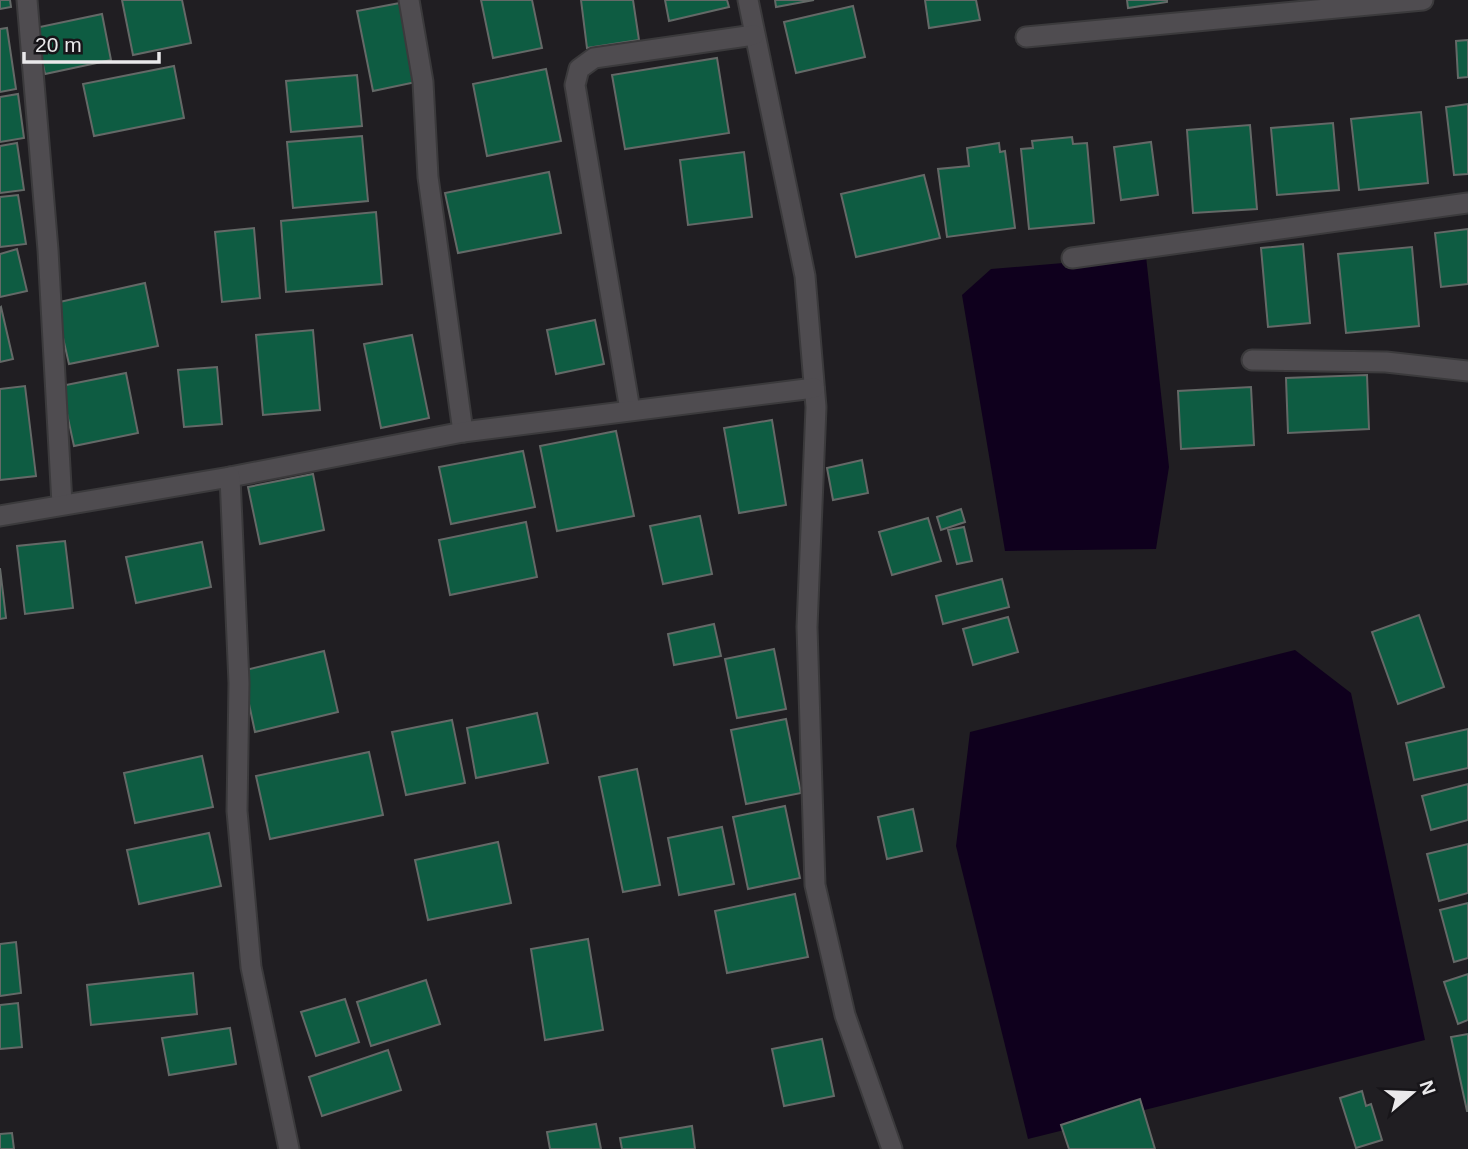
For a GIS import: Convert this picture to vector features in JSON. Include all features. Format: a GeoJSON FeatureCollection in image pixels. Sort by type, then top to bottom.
{"type":"FeatureCollection","features":[{"type":"Feature","properties":{"kind":"street"},"geometry":{"type":"LineString","coordinates":[[27,0],[48,250],[62,505]]}},
{"type":"Feature","properties":{"kind":"street"},"geometry":{"type":"LineString","coordinates":[[409,0],[423,82],[428,177],[463,432]]}},
{"type":"Feature","properties":{"kind":"street"},"geometry":{"type":"LineString","coordinates":[[748,0],[805,276],[814,388],[816,421],[807,627],[815,885],[845,1015],[892,1149]]}},
{"type":"Feature","properties":{"kind":"street"},"geometry":{"type":"LineString","coordinates":[[1026,37],[1423,0]]}},
{"type":"Feature","properties":{"kind":"street"},"geometry":{"type":"LineString","coordinates":[[630,410],[575,85],[579,69],[594,58],[754,35]]}},
{"type":"Feature","properties":{"kind":"street"},"geometry":{"type":"LineString","coordinates":[[1072,258],[1468,203]]}},
{"type":"Feature","properties":{"kind":"street"},"geometry":{"type":"LineString","coordinates":[[1252,360],[1386,362],[1468,371]]}},
{"type":"Feature","properties":{"kind":"street"},"geometry":{"type":"LineString","coordinates":[[0,516],[230,477],[463,432],[814,388]]}},
{"type":"Feature","properties":{"kind":"street"},"geometry":{"type":"LineString","coordinates":[[230,477],[239,684],[239,837],[251,967],[289,1149]]}},
{"type":"Feature","properties":{"kind":"shaded area"},"geometry":{"type":"Polygon","coordinates":[[[1146,256],[1169,467],[1156,549],[1005,551],[962,295],[991,269],[1146,256]]]}},
{"type":"Feature","properties":{"kind":"shaded area"},"geometry":{"type":"Polygon","coordinates":[[[1295,650],[1351,693],[1425,1040],[1028,1139],[956,846],[970,732],[1295,650]]]}},
{"type":"Feature","properties":{"kind":"building"},"geometry":{"type":"Polygon","coordinates":[[[0,0],[10,0],[11,7],[0,9],[0,0]]]}},
{"type":"Feature","properties":{"kind":"building"},"geometry":{"type":"Polygon","coordinates":[[[122,0],[182,0],[191,43],[133,55],[122,0]]]}},
{"type":"Feature","properties":{"kind":"building"},"geometry":{"type":"Polygon","coordinates":[[[481,0],[532,0],[542,48],[493,58],[481,0]]]}},
{"type":"Feature","properties":{"kind":"building"},"geometry":{"type":"Polygon","coordinates":[[[581,0],[633,0],[639,40],[587,48],[581,0]]]}},
{"type":"Feature","properties":{"kind":"building"},"geometry":{"type":"Polygon","coordinates":[[[665,0],[727,0],[729,7],[669,21],[665,0]]]}},
{"type":"Feature","properties":{"kind":"building"},"geometry":{"type":"Polygon","coordinates":[[[775,0],[814,0],[776,7],[775,0]]]}},
{"type":"Feature","properties":{"kind":"building"},"geometry":{"type":"Polygon","coordinates":[[[925,0],[976,0],[980,20],[929,28],[925,0]]]}},
{"type":"Feature","properties":{"kind":"building"},"geometry":{"type":"Polygon","coordinates":[[[1127,0],[1167,0],[1167,2],[1128,8],[1127,0]]]}},
{"type":"Feature","properties":{"kind":"building"},"geometry":{"type":"Polygon","coordinates":[[[400,3],[416,82],[373,91],[357,11],[400,3]]]}},
{"type":"Feature","properties":{"kind":"building"},"geometry":{"type":"Polygon","coordinates":[[[853,6],[865,57],[796,73],[784,22],[853,6]]]}},
{"type":"Feature","properties":{"kind":"building"},"geometry":{"type":"Polygon","coordinates":[[[102,14],[111,60],[45,74],[35,28],[102,14]]]}},
{"type":"Feature","properties":{"kind":"building"},"geometry":{"type":"Polygon","coordinates":[[[7,28],[16,89],[0,92],[0,29],[7,28]]]}},
{"type":"Feature","properties":{"kind":"building"},"geometry":{"type":"Polygon","coordinates":[[[1468,40],[1468,77],[1458,78],[1456,41],[1468,40]]]}},
{"type":"Feature","properties":{"kind":"building"},"geometry":{"type":"Polygon","coordinates":[[[717,58],[729,133],[625,149],[612,75],[717,58]]]}},
{"type":"Feature","properties":{"kind":"building"},"geometry":{"type":"Polygon","coordinates":[[[174,66],[184,118],[94,136],[83,84],[174,66]]]}},
{"type":"Feature","properties":{"kind":"building"},"geometry":{"type":"Polygon","coordinates":[[[546,69],[561,141],[487,156],[473,84],[546,69]]]}},
{"type":"Feature","properties":{"kind":"building"},"geometry":{"type":"Polygon","coordinates":[[[357,75],[362,126],[291,132],[286,81],[357,75]]]}},
{"type":"Feature","properties":{"kind":"building"},"geometry":{"type":"Polygon","coordinates":[[[18,94],[24,138],[0,142],[0,97],[18,94]]]}},
{"type":"Feature","properties":{"kind":"building"},"geometry":{"type":"Polygon","coordinates":[[[1468,104],[1468,174],[1454,175],[1446,107],[1468,104]]]}},
{"type":"Feature","properties":{"kind":"building"},"geometry":{"type":"Polygon","coordinates":[[[1421,112],[1428,183],[1359,190],[1351,119],[1421,112]]]}},
{"type":"Feature","properties":{"kind":"building"},"geometry":{"type":"Polygon","coordinates":[[[1333,123],[1339,190],[1277,195],[1271,128],[1333,123]]]}},
{"type":"Feature","properties":{"kind":"building"},"geometry":{"type":"Polygon","coordinates":[[[1250,125],[1257,209],[1193,213],[1187,130],[1250,125]]]}},
{"type":"Feature","properties":{"kind":"building"},"geometry":{"type":"Polygon","coordinates":[[[362,136],[368,201],[293,208],[287,142],[362,136]]]}},
{"type":"Feature","properties":{"kind":"building"},"geometry":{"type":"Polygon","coordinates":[[[1072,137],[1073,144],[1087,143],[1094,223],[1029,229],[1021,149],[1033,148],[1032,141],[1072,137]]]}},
{"type":"Feature","properties":{"kind":"building"},"geometry":{"type":"Polygon","coordinates":[[[1151,142],[1158,195],[1121,200],[1114,147],[1151,142]]]}},
{"type":"Feature","properties":{"kind":"building"},"geometry":{"type":"Polygon","coordinates":[[[17,143],[24,190],[0,193],[0,146],[17,143]]]}},
{"type":"Feature","properties":{"kind":"building"},"geometry":{"type":"Polygon","coordinates":[[[999,143],[1000,152],[1005,151],[1015,228],[947,237],[938,169],[969,166],[967,148],[999,143]]]}},
{"type":"Feature","properties":{"kind":"building"},"geometry":{"type":"Polygon","coordinates":[[[744,152],[752,217],[688,225],[680,160],[744,152]]]}},
{"type":"Feature","properties":{"kind":"building"},"geometry":{"type":"Polygon","coordinates":[[[549,172],[561,233],[458,253],[445,193],[549,172]]]}},
{"type":"Feature","properties":{"kind":"building"},"geometry":{"type":"Polygon","coordinates":[[[924,175],[940,238],[856,257],[841,194],[924,175]]]}},
{"type":"Feature","properties":{"kind":"building"},"geometry":{"type":"Polygon","coordinates":[[[18,195],[26,244],[0,247],[0,197],[18,195]]]}},
{"type":"Feature","properties":{"kind":"building"},"geometry":{"type":"Polygon","coordinates":[[[376,212],[382,284],[286,292],[281,221],[376,212]]]}},
{"type":"Feature","properties":{"kind":"building"},"geometry":{"type":"Polygon","coordinates":[[[254,228],[260,298],[222,302],[215,232],[254,228]]]}},
{"type":"Feature","properties":{"kind":"building"},"geometry":{"type":"Polygon","coordinates":[[[1468,229],[1468,284],[1441,287],[1435,233],[1468,229]]]}},
{"type":"Feature","properties":{"kind":"building"},"geometry":{"type":"Polygon","coordinates":[[[1303,244],[1310,323],[1268,327],[1261,248],[1303,244]]]}},
{"type":"Feature","properties":{"kind":"building"},"geometry":{"type":"Polygon","coordinates":[[[1412,247],[1419,326],[1346,333],[1338,254],[1412,247]]]}},
{"type":"Feature","properties":{"kind":"building"},"geometry":{"type":"Polygon","coordinates":[[[17,249],[27,291],[0,297],[0,254],[17,249]]]}},
{"type":"Feature","properties":{"kind":"building"},"geometry":{"type":"Polygon","coordinates":[[[145,283],[158,346],[69,364],[55,303],[145,283]]]}},
{"type":"Feature","properties":{"kind":"building"},"geometry":{"type":"Polygon","coordinates":[[[0,308],[13,359],[0,362],[0,308]]]}},
{"type":"Feature","properties":{"kind":"building"},"geometry":{"type":"Polygon","coordinates":[[[595,320],[604,364],[556,374],[547,330],[595,320]]]}},
{"type":"Feature","properties":{"kind":"building"},"geometry":{"type":"Polygon","coordinates":[[[313,330],[320,410],[263,415],[256,335],[313,330]]]}},
{"type":"Feature","properties":{"kind":"building"},"geometry":{"type":"Polygon","coordinates":[[[412,335],[429,418],[381,428],[364,344],[412,335]]]}},
{"type":"Feature","properties":{"kind":"building"},"geometry":{"type":"Polygon","coordinates":[[[217,367],[222,424],[184,427],[178,370],[217,367]]]}},
{"type":"Feature","properties":{"kind":"building"},"geometry":{"type":"Polygon","coordinates":[[[126,373],[138,433],[74,446],[61,386],[126,373]]]}},
{"type":"Feature","properties":{"kind":"building"},"geometry":{"type":"Polygon","coordinates":[[[1367,375],[1369,429],[1288,433],[1286,378],[1367,375]]]}},
{"type":"Feature","properties":{"kind":"building"},"geometry":{"type":"Polygon","coordinates":[[[25,386],[36,476],[0,480],[0,389],[25,386]]]}},
{"type":"Feature","properties":{"kind":"building"},"geometry":{"type":"Polygon","coordinates":[[[1251,387],[1254,445],[1181,449],[1178,391],[1251,387]]]}},
{"type":"Feature","properties":{"kind":"building"},"geometry":{"type":"Polygon","coordinates":[[[772,420],[786,505],[739,513],[724,428],[772,420]]]}},
{"type":"Feature","properties":{"kind":"building"},"geometry":{"type":"Polygon","coordinates":[[[616,431],[634,516],[557,531],[540,446],[616,431]]]}},
{"type":"Feature","properties":{"kind":"building"},"geometry":{"type":"Polygon","coordinates":[[[523,451],[535,507],[451,524],[439,467],[523,451]]]}},
{"type":"Feature","properties":{"kind":"building"},"geometry":{"type":"Polygon","coordinates":[[[862,460],[868,493],[833,500],[827,468],[862,460]]]}},
{"type":"Feature","properties":{"kind":"building"},"geometry":{"type":"Polygon","coordinates":[[[313,474],[324,530],[260,544],[248,487],[313,474]]]}},
{"type":"Feature","properties":{"kind":"building"},"geometry":{"type":"Polygon","coordinates":[[[961,509],[965,522],[941,530],[937,517],[961,509]]]}},
{"type":"Feature","properties":{"kind":"building"},"geometry":{"type":"Polygon","coordinates":[[[700,516],[712,574],[663,584],[650,526],[700,516]]]}},
{"type":"Feature","properties":{"kind":"building"},"geometry":{"type":"Polygon","coordinates":[[[928,518],[941,561],[892,575],[879,532],[928,518]]]}},
{"type":"Feature","properties":{"kind":"building"},"geometry":{"type":"Polygon","coordinates":[[[526,522],[537,577],[450,595],[439,540],[526,522]]]}},
{"type":"Feature","properties":{"kind":"building"},"geometry":{"type":"Polygon","coordinates":[[[964,527],[972,561],[957,564],[948,530],[964,527]]]}},
{"type":"Feature","properties":{"kind":"building"},"geometry":{"type":"Polygon","coordinates":[[[65,541],[73,608],[25,614],[17,546],[65,541]]]}},
{"type":"Feature","properties":{"kind":"building"},"geometry":{"type":"Polygon","coordinates":[[[202,542],[211,587],[136,603],[126,557],[202,542]]]}},
{"type":"Feature","properties":{"kind":"building"},"geometry":{"type":"Polygon","coordinates":[[[0,568],[6,618],[0,619],[0,568]]]}},
{"type":"Feature","properties":{"kind":"building"},"geometry":{"type":"Polygon","coordinates":[[[1002,579],[1009,607],[943,624],[936,596],[1002,579]]]}},
{"type":"Feature","properties":{"kind":"building"},"geometry":{"type":"Polygon","coordinates":[[[1419,615],[1444,687],[1398,704],[1372,632],[1419,615]]]}},
{"type":"Feature","properties":{"kind":"building"},"geometry":{"type":"Polygon","coordinates":[[[1008,617],[1018,652],[973,665],[963,629],[1008,617]]]}},
{"type":"Feature","properties":{"kind":"building"},"geometry":{"type":"Polygon","coordinates":[[[714,624],[721,656],[674,665],[668,634],[714,624]]]}},
{"type":"Feature","properties":{"kind":"building"},"geometry":{"type":"Polygon","coordinates":[[[774,649],[786,709],[737,718],[725,659],[774,649]]]}},
{"type":"Feature","properties":{"kind":"building"},"geometry":{"type":"Polygon","coordinates":[[[324,651],[338,712],[255,732],[242,671],[324,651]]]}},
{"type":"Feature","properties":{"kind":"building"},"geometry":{"type":"Polygon","coordinates":[[[537,713],[548,763],[476,778],[467,728],[537,713]]]}},
{"type":"Feature","properties":{"kind":"building"},"geometry":{"type":"Polygon","coordinates":[[[786,719],[801,793],[746,804],[731,730],[786,719]]]}},
{"type":"Feature","properties":{"kind":"building"},"geometry":{"type":"Polygon","coordinates":[[[452,720],[465,783],[406,795],[392,732],[452,720]]]}},
{"type":"Feature","properties":{"kind":"building"},"geometry":{"type":"Polygon","coordinates":[[[1468,729],[1468,768],[1414,780],[1406,743],[1468,729]]]}},
{"type":"Feature","properties":{"kind":"building"},"geometry":{"type":"Polygon","coordinates":[[[369,752],[383,815],[270,839],[256,776],[369,752]]]}},
{"type":"Feature","properties":{"kind":"building"},"geometry":{"type":"Polygon","coordinates":[[[202,756],[213,807],[135,823],[124,773],[202,756]]]}},
{"type":"Feature","properties":{"kind":"building"},"geometry":{"type":"Polygon","coordinates":[[[637,769],[660,885],[623,892],[599,777],[637,769]]]}},
{"type":"Feature","properties":{"kind":"building"},"geometry":{"type":"Polygon","coordinates":[[[1468,784],[1468,820],[1431,830],[1422,796],[1468,784]]]}},
{"type":"Feature","properties":{"kind":"building"},"geometry":{"type":"Polygon","coordinates":[[[785,806],[800,878],[748,889],[733,817],[785,806]]]}},
{"type":"Feature","properties":{"kind":"building"},"geometry":{"type":"Polygon","coordinates":[[[913,809],[922,851],[887,859],[878,817],[913,809]]]}},
{"type":"Feature","properties":{"kind":"building"},"geometry":{"type":"Polygon","coordinates":[[[722,827],[734,884],[679,895],[668,838],[722,827]]]}},
{"type":"Feature","properties":{"kind":"building"},"geometry":{"type":"Polygon","coordinates":[[[209,833],[221,886],[139,904],[127,850],[209,833]]]}},
{"type":"Feature","properties":{"kind":"building"},"geometry":{"type":"Polygon","coordinates":[[[498,842],[511,903],[428,920],[415,860],[498,842]]]}},
{"type":"Feature","properties":{"kind":"building"},"geometry":{"type":"Polygon","coordinates":[[[1468,844],[1468,893],[1439,901],[1427,854],[1468,844]]]}},
{"type":"Feature","properties":{"kind":"building"},"geometry":{"type":"Polygon","coordinates":[[[795,894],[808,957],[727,973],[715,911],[795,894]]]}},
{"type":"Feature","properties":{"kind":"building"},"geometry":{"type":"Polygon","coordinates":[[[1468,903],[1468,958],[1454,962],[1440,910],[1468,903]]]}},
{"type":"Feature","properties":{"kind":"building"},"geometry":{"type":"Polygon","coordinates":[[[588,939],[603,1030],[545,1040],[531,949],[588,939]]]}},
{"type":"Feature","properties":{"kind":"building"},"geometry":{"type":"Polygon","coordinates":[[[16,942],[21,993],[0,996],[0,944],[16,942]]]}},
{"type":"Feature","properties":{"kind":"building"},"geometry":{"type":"Polygon","coordinates":[[[193,973],[197,1014],[91,1025],[87,985],[193,973]]]}},
{"type":"Feature","properties":{"kind":"building"},"geometry":{"type":"Polygon","coordinates":[[[1468,974],[1468,1020],[1458,1024],[1444,982],[1468,974]]]}},
{"type":"Feature","properties":{"kind":"building"},"geometry":{"type":"Polygon","coordinates":[[[426,980],[440,1024],[371,1046],[357,1002],[426,980]]]}},
{"type":"Feature","properties":{"kind":"building"},"geometry":{"type":"Polygon","coordinates":[[[345,999],[359,1042],[316,1056],[301,1012],[345,999]]]}},
{"type":"Feature","properties":{"kind":"building"},"geometry":{"type":"Polygon","coordinates":[[[18,1003],[22,1047],[0,1049],[0,1005],[18,1003]]]}},
{"type":"Feature","properties":{"kind":"building"},"geometry":{"type":"Polygon","coordinates":[[[230,1028],[236,1064],[169,1075],[162,1038],[230,1028]]]}},
{"type":"Feature","properties":{"kind":"building"},"geometry":{"type":"Polygon","coordinates":[[[1468,1034],[1468,1111],[1467,1111],[1451,1037],[1468,1034]]]}},
{"type":"Feature","properties":{"kind":"building"},"geometry":{"type":"Polygon","coordinates":[[[822,1039],[834,1096],[784,1106],[772,1049],[822,1039]]]}},
{"type":"Feature","properties":{"kind":"building"},"geometry":{"type":"Polygon","coordinates":[[[388,1050],[401,1090],[322,1116],[309,1077],[388,1050]]]}},
{"type":"Feature","properties":{"kind":"building"},"geometry":{"type":"Polygon","coordinates":[[[1362,1091],[1366,1106],[1371,1104],[1382,1140],[1356,1148],[1340,1098],[1362,1091]]]}},
{"type":"Feature","properties":{"kind":"building"},"geometry":{"type":"Polygon","coordinates":[[[1140,1099],[1155,1149],[1069,1149],[1061,1125],[1140,1099]]]}},
{"type":"Feature","properties":{"kind":"building"},"geometry":{"type":"Polygon","coordinates":[[[596,1124],[601,1149],[550,1149],[547,1132],[596,1124]]]}},
{"type":"Feature","properties":{"kind":"building"},"geometry":{"type":"Polygon","coordinates":[[[692,1126],[695,1149],[622,1149],[620,1138],[692,1126]]]}},
{"type":"Feature","properties":{"kind":"building"},"geometry":{"type":"Polygon","coordinates":[[[12,1133],[14,1149],[0,1149],[0,1134],[12,1133]]]}}]}
